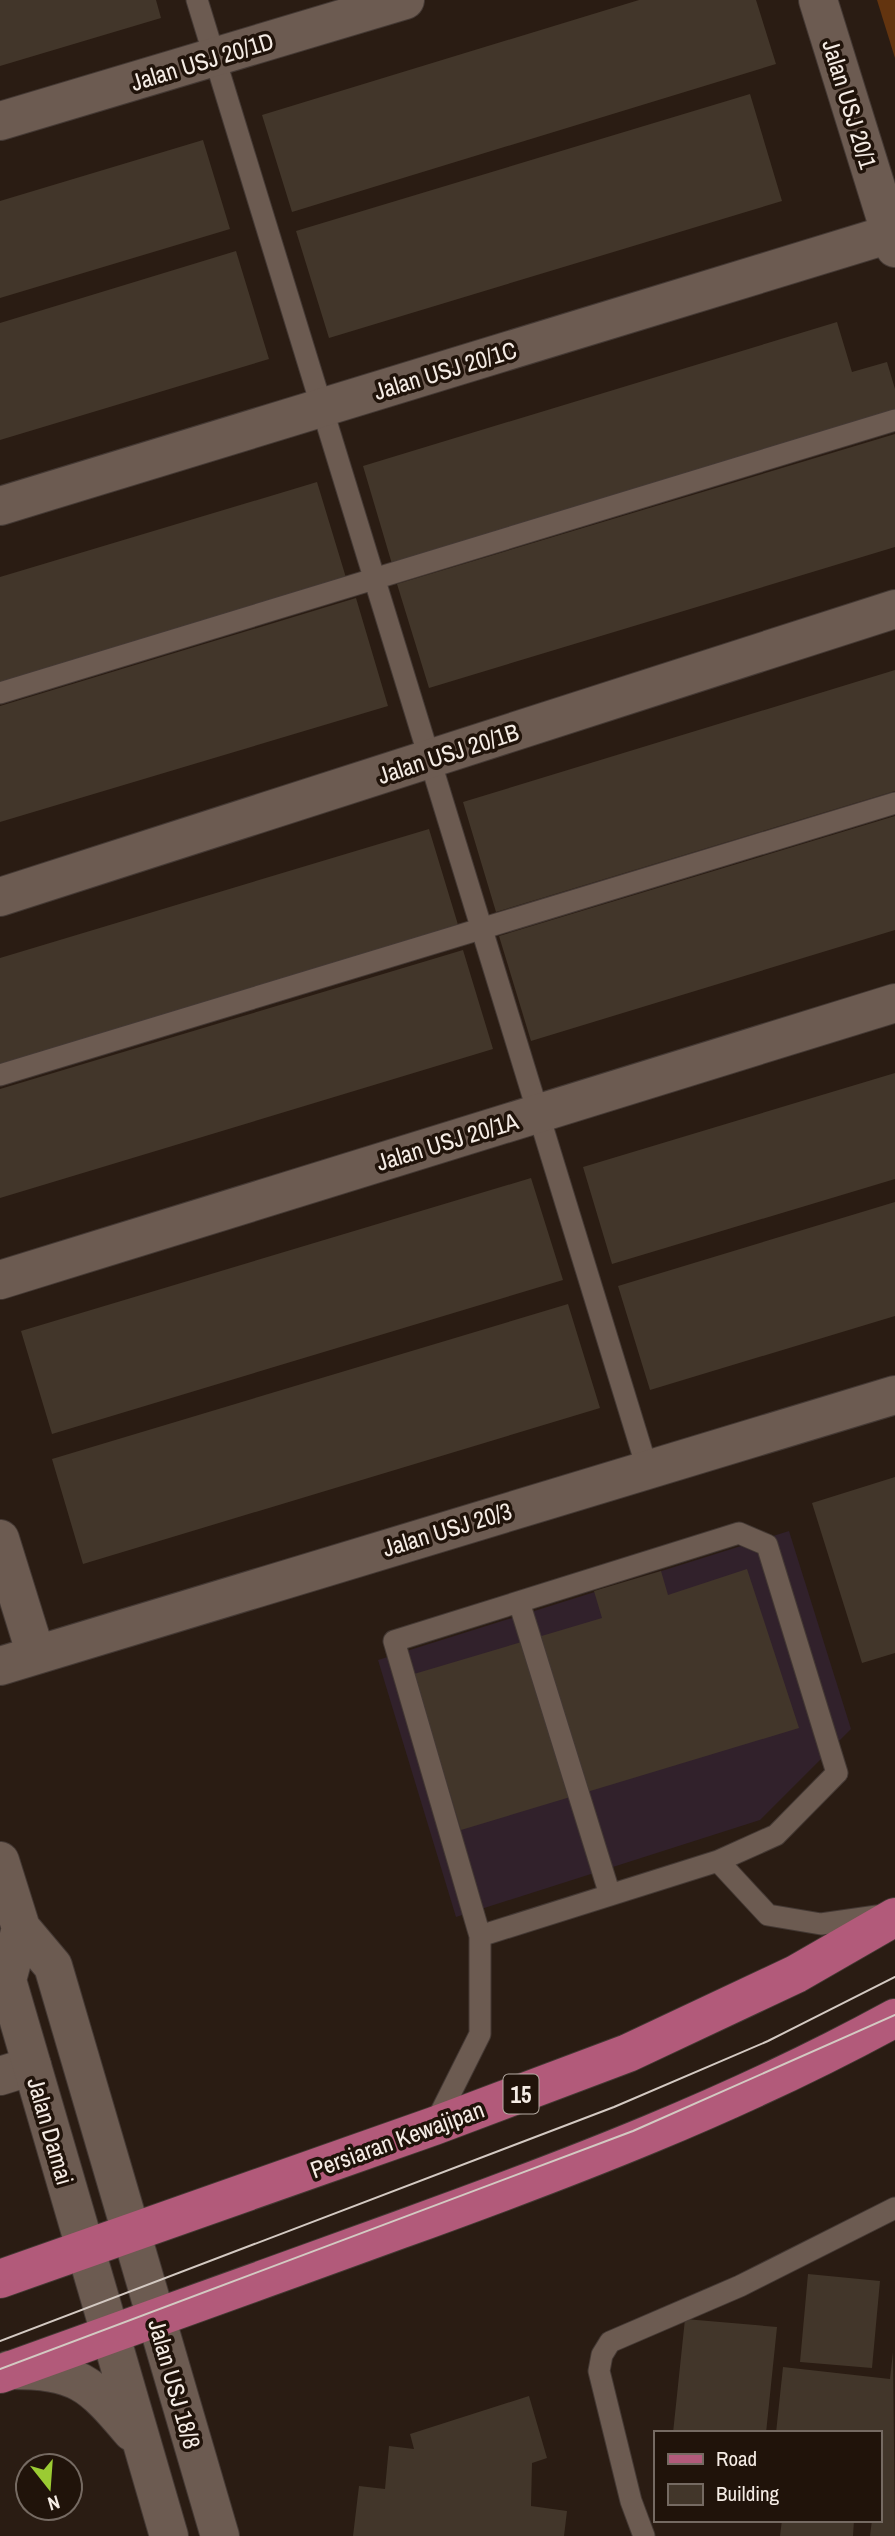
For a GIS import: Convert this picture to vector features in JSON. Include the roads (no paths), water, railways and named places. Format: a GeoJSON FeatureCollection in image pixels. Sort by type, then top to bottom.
{"type":"FeatureCollection","features":[{"type":"Feature","properties":{"kind":"main road","name":"Persiaran Kewajipan"},"geometry":{"type":"LineString","coordinates":[[0,2279],[435,2126],[628,2053],[796,1973],[895,1915]]}},
{"type":"Feature","properties":{"kind":"main road"},"geometry":{"type":"LineString","coordinates":[[4,2372],[570,2168],[697,2115],[838,2049],[895,2018]]}},
{"type":"Feature","properties":{"kind":"street","name":"Jalan USJ 20/1D"},"geometry":{"type":"LineString","coordinates":[[0,121],[405,0]]}},
{"type":"Feature","properties":{"kind":"street","name":"Jalan USJ 20/1"},"geometry":{"type":"LineString","coordinates":[[818,0],[893,241]]}},
{"type":"Feature","properties":{"kind":"street","name":"Jalan USJ 20/1C"},"geometry":{"type":"LineString","coordinates":[[0,506],[322,407],[893,241]]}},
{"type":"Feature","properties":{"kind":"street","name":"Jalan USJ 20/1B"},"geometry":{"type":"LineString","coordinates":[[0,897],[895,609]]}},
{"type":"Feature","properties":{"kind":"street","name":"Jalan USJ 20/1A"},"geometry":{"type":"LineString","coordinates":[[0,1280],[895,1003]]}},
{"type":"Feature","properties":{"kind":"street","name":"Jalan USJ 20/3"},"geometry":{"type":"LineString","coordinates":[[18,1660],[895,1395]]}},
{"type":"Feature","properties":{"kind":"street"},"geometry":{"type":"LineString","coordinates":[[0,1539],[18,1660]]}},
{"type":"Feature","properties":{"kind":"street","name":"Jalan Damai"},"geometry":{"type":"LineString","coordinates":[[0,1861],[21,1928],[53,1966],[131,2232]]}},
{"type":"Feature","properties":{"kind":"street","name":"Jalan Damai"},"geometry":{"type":"LineString","coordinates":[[21,1928],[7,1980],[16,2071],[85,2249],[110,2333]]}},
{"type":"Feature","properties":{"kind":"street","name":"Jalan USJ 18/8"},"geometry":{"type":"LineString","coordinates":[[131,2232],[219,2536]]}},
{"type":"Feature","properties":{"kind":"street","name":"Jalan USJ 18/8"},"geometry":{"type":"LineString","coordinates":[[110,2333],[169,2536]]}},
{"type":"Feature","properties":{"kind":"street"},"geometry":{"type":"LineString","coordinates":[[4,2372],[44,2370],[97,2391],[142,2445]]}},
{"type":"Feature","properties":{"kind":"lane"},"geometry":{"type":"LineString","coordinates":[[197,0],[647,1468]]}},
{"type":"Feature","properties":{"kind":"lane"},"geometry":{"type":"LineString","coordinates":[[0,693],[895,420]]}},
{"type":"Feature","properties":{"kind":"lane"},"geometry":{"type":"LineString","coordinates":[[0,1075],[895,803]]}},
{"type":"Feature","properties":{"kind":"lane"},"geometry":{"type":"LineString","coordinates":[[435,2126],[480,2034],[480,1936],[394,1641],[738,1534],[767,1545],[837,1773],[776,1835],[718,1861],[480,1936]]}},
{"type":"Feature","properties":{"kind":"lane"},"geometry":{"type":"LineString","coordinates":[[519,1602],[610,1895]]}},
{"type":"Feature","properties":{"kind":"lane"},"geometry":{"type":"LineString","coordinates":[[718,1861],[768,1915],[821,1924],[895,1915]]}},
{"type":"Feature","properties":{"kind":"lane"},"geometry":{"type":"LineString","coordinates":[[644,2536],[631,2501],[599,2371],[602,2355],[610,2342],[740,2286],[895,2208]]}},
{"type":"Feature","properties":{"kind":"tram line"},"geometry":{"type":"LineString","coordinates":[[0,2341],[614,2107],[768,2041],[895,1977]]}},
{"type":"Feature","properties":{"kind":"tram line"},"geometry":{"type":"LineString","coordinates":[[0,2369],[633,2131],[895,2015]]}}]}
